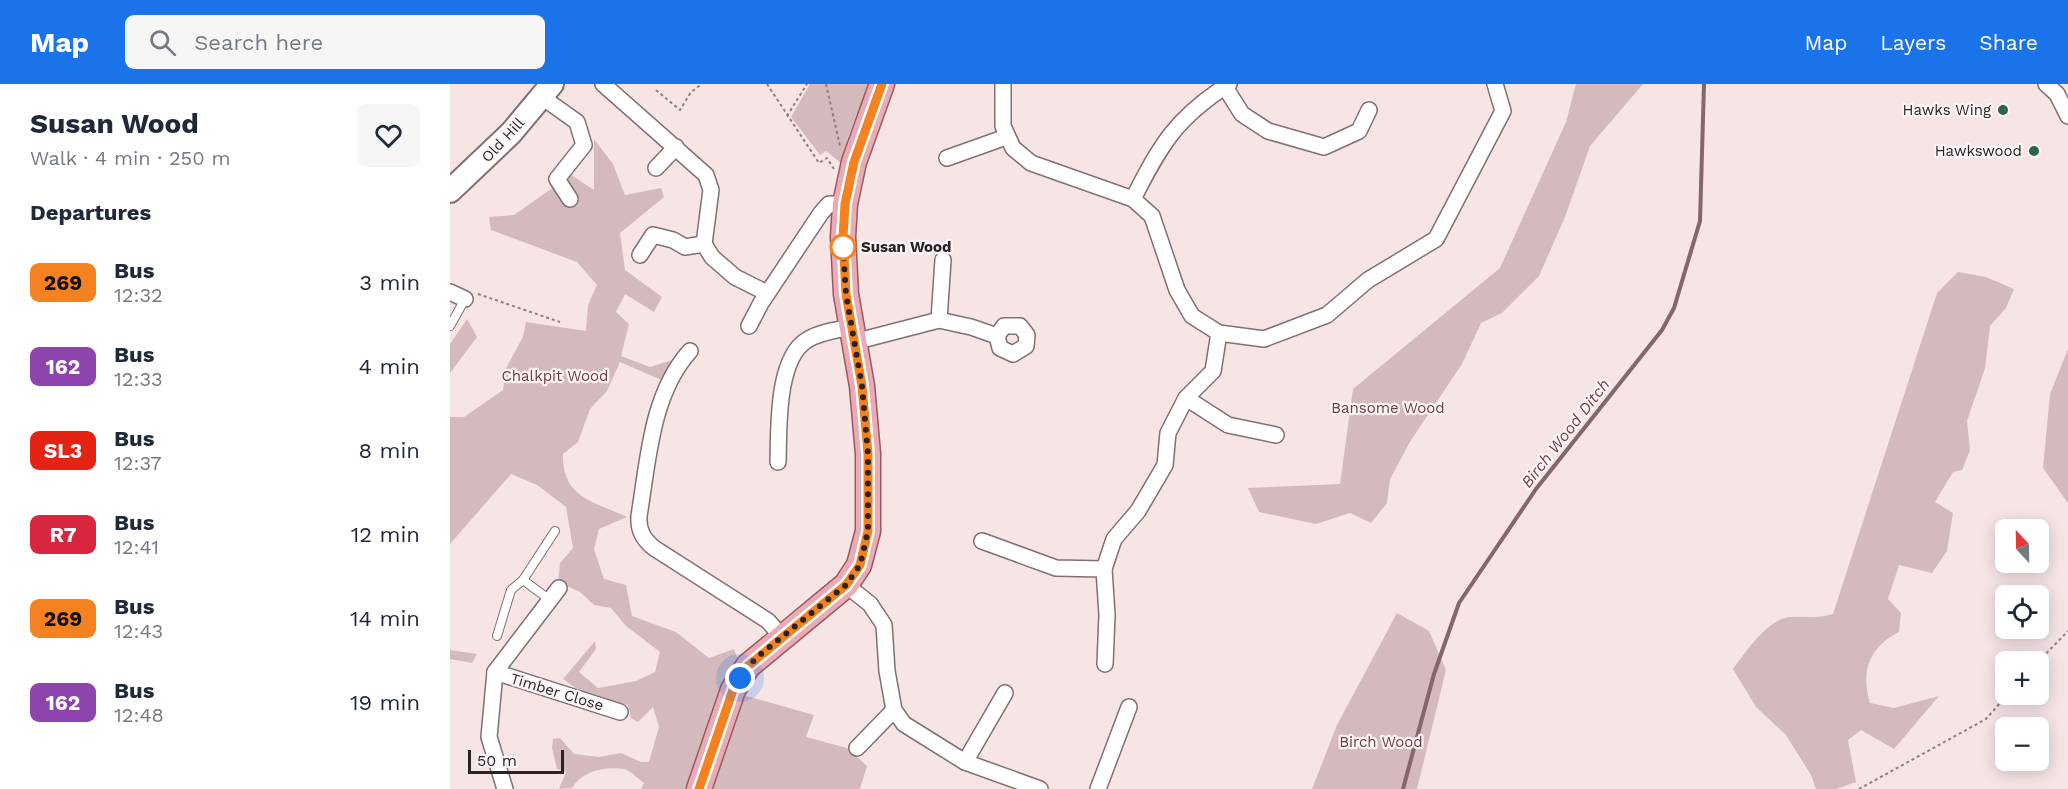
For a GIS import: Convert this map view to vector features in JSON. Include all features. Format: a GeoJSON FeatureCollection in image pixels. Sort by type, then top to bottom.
{"type":"FeatureCollection","features":[{"type":"Feature","properties":{"kind":"main road"},"geometry":{"type":"LineString","coordinates":[[699,789],[733,690],[748,666],[846,585],[860,565],[868,531],[868,454],[862,386],[843,267],[839,204],[882,84]]}},
{"type":"Feature","properties":{"kind":"main road","name":"Old Hill"},"geometry":{"type":"LineString","coordinates":[[450,191],[511,133],[547,90]]}},
{"type":"Feature","properties":{"kind":"street"},"geometry":{"type":"LineString","coordinates":[[603,84],[706,175],[711,190],[704,244],[712,257],[735,277],[767,293]]}},
{"type":"Feature","properties":{"kind":"street"},"geometry":{"type":"LineString","coordinates":[[1003,84],[1002,126],[1013,148],[1031,163],[1133,199],[1152,216],[1177,290],[1192,316],[1219,333],[1264,339],[1327,315],[1368,280],[1436,239],[1503,111],[1495,84]]}},
{"type":"Feature","properties":{"kind":"street"},"geometry":{"type":"LineString","coordinates":[[2046,84],[2056,94],[2068,116]]}},
{"type":"Feature","properties":{"kind":"street"},"geometry":{"type":"LineString","coordinates":[[1133,199],[1173,128],[1205,100],[1227,85],[1242,114],[1268,131],[1324,147],[1359,131],[1369,110]]}},
{"type":"Feature","properties":{"kind":"street"},"geometry":{"type":"LineString","coordinates":[[547,90],[577,122],[584,145],[557,179],[570,199]]}},
{"type":"Feature","properties":{"kind":"street"},"geometry":{"type":"LineString","coordinates":[[947,158],[1006,137]]}},
{"type":"Feature","properties":{"kind":"street"},"geometry":{"type":"LineString","coordinates":[[656,168],[676,147]]}},
{"type":"Feature","properties":{"kind":"street"},"geometry":{"type":"LineString","coordinates":[[749,326],[767,293],[821,213],[839,204]]}},
{"type":"Feature","properties":{"kind":"street"},"geometry":{"type":"LineString","coordinates":[[640,255],[653,235],[673,240],[686,248],[704,244]]}},
{"type":"Feature","properties":{"kind":"street"},"geometry":{"type":"LineString","coordinates":[[939,320],[943,260]]}},
{"type":"Feature","properties":{"kind":"street"},"geometry":{"type":"LineString","coordinates":[[450,292],[465,299]]}},
{"type":"Feature","properties":{"kind":"street"},"geometry":{"type":"LineString","coordinates":[[778,462],[781,391],[793,356],[807,340],[939,320],[997,336]]}},
{"type":"Feature","properties":{"kind":"street"},"geometry":{"type":"LineString","coordinates":[[1105,664],[1107,615],[1104,569],[1114,539],[1138,511],[1165,465],[1168,434],[1186,398],[1213,371],[1219,333]]}},
{"type":"Feature","properties":{"kind":"street"},"geometry":{"type":"LineString","coordinates":[[690,351],[678,369],[658,413],[640,505],[639,528],[646,542],[768,621],[783,638]]}},
{"type":"Feature","properties":{"kind":"street"},"geometry":{"type":"LineString","coordinates":[[1186,398],[1228,425],[1276,435]]}},
{"type":"Feature","properties":{"kind":"street"},"geometry":{"type":"LineString","coordinates":[[982,541],[1056,568],[1104,569]]}},
{"type":"Feature","properties":{"kind":"street"},"geometry":{"type":"LineString","coordinates":[[846,585],[870,604],[884,625],[887,671],[894,710],[903,724],[965,762],[1040,789]]}},
{"type":"Feature","properties":{"kind":"street"},"geometry":{"type":"LineString","coordinates":[[505,789],[489,737],[495,672],[555,594]]}},
{"type":"Feature","properties":{"kind":"street","name":"Timber Close"},"geometry":{"type":"LineString","coordinates":[[495,672],[620,712]]}},
{"type":"Feature","properties":{"kind":"street"},"geometry":{"type":"LineString","coordinates":[[965,762],[1005,693]]}},
{"type":"Feature","properties":{"kind":"street"},"geometry":{"type":"LineString","coordinates":[[1098,789],[1129,707]]}},
{"type":"Feature","properties":{"kind":"street"},"geometry":{"type":"LineString","coordinates":[[856,748],[894,710]]}},
{"type":"Feature","properties":{"kind":"lane"},"geometry":{"type":"LineString","coordinates":[[450,326],[465,299]]}},
{"type":"Feature","properties":{"kind":"lane"},"geometry":{"type":"LineString","coordinates":[[497,636],[511,590],[523,580],[555,531]]}},
{"type":"Feature","properties":{"kind":"lane"},"geometry":{"type":"LineString","coordinates":[[523,580],[555,594]]}},
{"type":"Feature","properties":{"kind":"path"},"geometry":{"type":"LineString","coordinates":[[656,90],[680,110],[691,92],[702,84]]}},
{"type":"Feature","properties":{"kind":"path"},"geometry":{"type":"LineString","coordinates":[[767,84],[819,163],[827,158],[835,170]]}},
{"type":"Feature","properties":{"kind":"path"},"geometry":{"type":"LineString","coordinates":[[788,116],[807,84]]}},
{"type":"Feature","properties":{"kind":"path"},"geometry":{"type":"LineString","coordinates":[[826,84],[840,148]]}},
{"type":"Feature","properties":{"kind":"path"},"geometry":{"type":"LineString","coordinates":[[837,159],[835,170],[839,204]]}},
{"type":"Feature","properties":{"kind":"path"},"geometry":{"type":"LineString","coordinates":[[465,299],[481,293],[560,322]]}},
{"type":"Feature","properties":{"kind":"path"},"geometry":{"type":"LineString","coordinates":[[2049,651],[2068,631]]}},
{"type":"Feature","properties":{"kind":"path"},"geometry":{"type":"LineString","coordinates":[[1859,789],[1986,719],[1998,705]]}},
{"type":"Feature","properties":{"kind":"green space"},"geometry":{"type":"Polygon","coordinates":[[[810,84],[869,84],[849,134],[841,163],[826,151],[820,155],[791,117],[810,84]]]}},
{"type":"Feature","properties":{"kind":"green space","name":"Bansome Wood"},"geometry":{"type":"Polygon","coordinates":[[[1576,84],[1643,84],[1590,146],[1565,217],[1539,276],[1502,313],[1481,323],[1462,364],[1411,440],[1390,479],[1387,503],[1371,523],[1350,513],[1316,524],[1259,512],[1248,488],[1340,484],[1353,389],[1500,268],[1566,122],[1576,84]]]}},
{"type":"Feature","properties":{"kind":"green space","name":"Chalkpit Wood"},"geometry":{"type":"Polygon","coordinates":[[[594,139],[613,164],[625,195],[661,188],[664,197],[620,233],[625,270],[662,297],[654,312],[625,294],[616,312],[629,324],[621,356],[650,367],[672,360],[666,382],[620,362],[607,391],[590,409],[578,442],[563,454],[564,469],[574,489],[582,496],[627,517],[599,529],[594,549],[604,579],[626,585],[632,616],[676,632],[709,658],[734,649],[738,660],[724,681],[692,789],[641,789],[644,783],[629,771],[616,768],[594,771],[582,777],[572,788],[559,789],[566,772],[557,769],[552,748],[553,739],[560,738],[574,754],[599,757],[621,753],[641,762],[649,762],[659,727],[653,707],[638,722],[631,718],[628,705],[584,694],[563,679],[595,641],[596,649],[579,672],[598,688],[636,681],[655,672],[660,652],[626,626],[611,608],[594,605],[580,592],[558,582],[560,563],[573,548],[566,507],[537,485],[511,474],[450,544],[450,417],[464,417],[503,390],[506,368],[523,337],[526,322],[586,331],[588,305],[597,285],[577,262],[491,230],[489,217],[514,215],[571,175],[594,190],[594,139]]]}},
{"type":"Feature","properties":{"kind":"green space"},"geometry":{"type":"Polygon","coordinates":[[[1958,272],[1986,277],[2014,289],[2006,308],[1990,326],[1985,368],[1967,421],[1970,450],[1962,470],[1953,472],[1935,502],[1953,513],[1947,551],[1932,573],[1899,565],[1888,599],[1901,613],[1899,632],[1888,638],[1874,653],[1866,681],[1870,703],[1894,708],[1939,696],[1894,749],[1861,730],[1848,740],[1856,782],[1836,789],[1816,789],[1811,775],[1786,735],[1756,707],[1733,669],[1758,637],[1774,623],[1791,617],[1817,617],[1833,614],[1937,293],[1958,272]]]}},
{"type":"Feature","properties":{"kind":"green space","name":"Chalkpit Wood"},"geometry":{"type":"Polygon","coordinates":[[[467,319],[477,337],[450,373],[450,344],[467,319]]]}},
{"type":"Feature","properties":{"kind":"green space"},"geometry":{"type":"Polygon","coordinates":[[[2068,349],[2068,503],[2043,468],[2050,394],[2068,349]]]}},
{"type":"Feature","properties":{"kind":"green space","name":"Birch Wood"},"geometry":{"type":"Polygon","coordinates":[[[1397,613],[1429,631],[1446,670],[1417,789],[1312,789],[1337,725],[1397,613]]]}},
{"type":"Feature","properties":{"kind":"green space"},"geometry":{"type":"Polygon","coordinates":[[[450,650],[477,654],[472,663],[450,659],[450,650]]]}},
{"type":"Feature","properties":{"kind":"green space"},"geometry":{"type":"Polygon","coordinates":[[[736,693],[814,715],[806,737],[847,748],[867,766],[860,789],[703,789],[736,693]]]}},
{"type":"Feature","properties":{"kind":"waterway","name":"Birch Wood Ditch"},"geometry":{"type":"LineString","coordinates":[[1403,789],[1434,674],[1459,603],[1536,489],[1662,330],[1674,308],[1700,221],[1704,84]]}},
{"type":"Feature","properties":{"kind":"bus line","name":"269"},"geometry":{"type":"LineString","coordinates":[[699,789],[733,690],[748,666],[846,585],[860,565],[868,531],[868,454],[862,386],[846,294],[843,237],[845,204],[854,162],[882,84]]}},
{"type":"Feature","properties":{"kind":"place","name":"Hawks Wing"},"geometry":{"type":"Point","coordinates":[2003,110]}},
{"type":"Feature","properties":{"kind":"place","name":"Hawkswood"},"geometry":{"type":"Point","coordinates":[2034,151]}},
{"type":"Feature","properties":{"kind":"place","name":"Susan Wood"},"geometry":{"type":"Point","coordinates":[843,247]}},
{"type":"Feature","properties":{"kind":"route"},"geometry":{"type":"LineString","coordinates":[[740,678],[748,666],[761,654],[846,585],[860,565],[868,531],[868,454],[862,386],[846,294],[843,247]]}}]}
